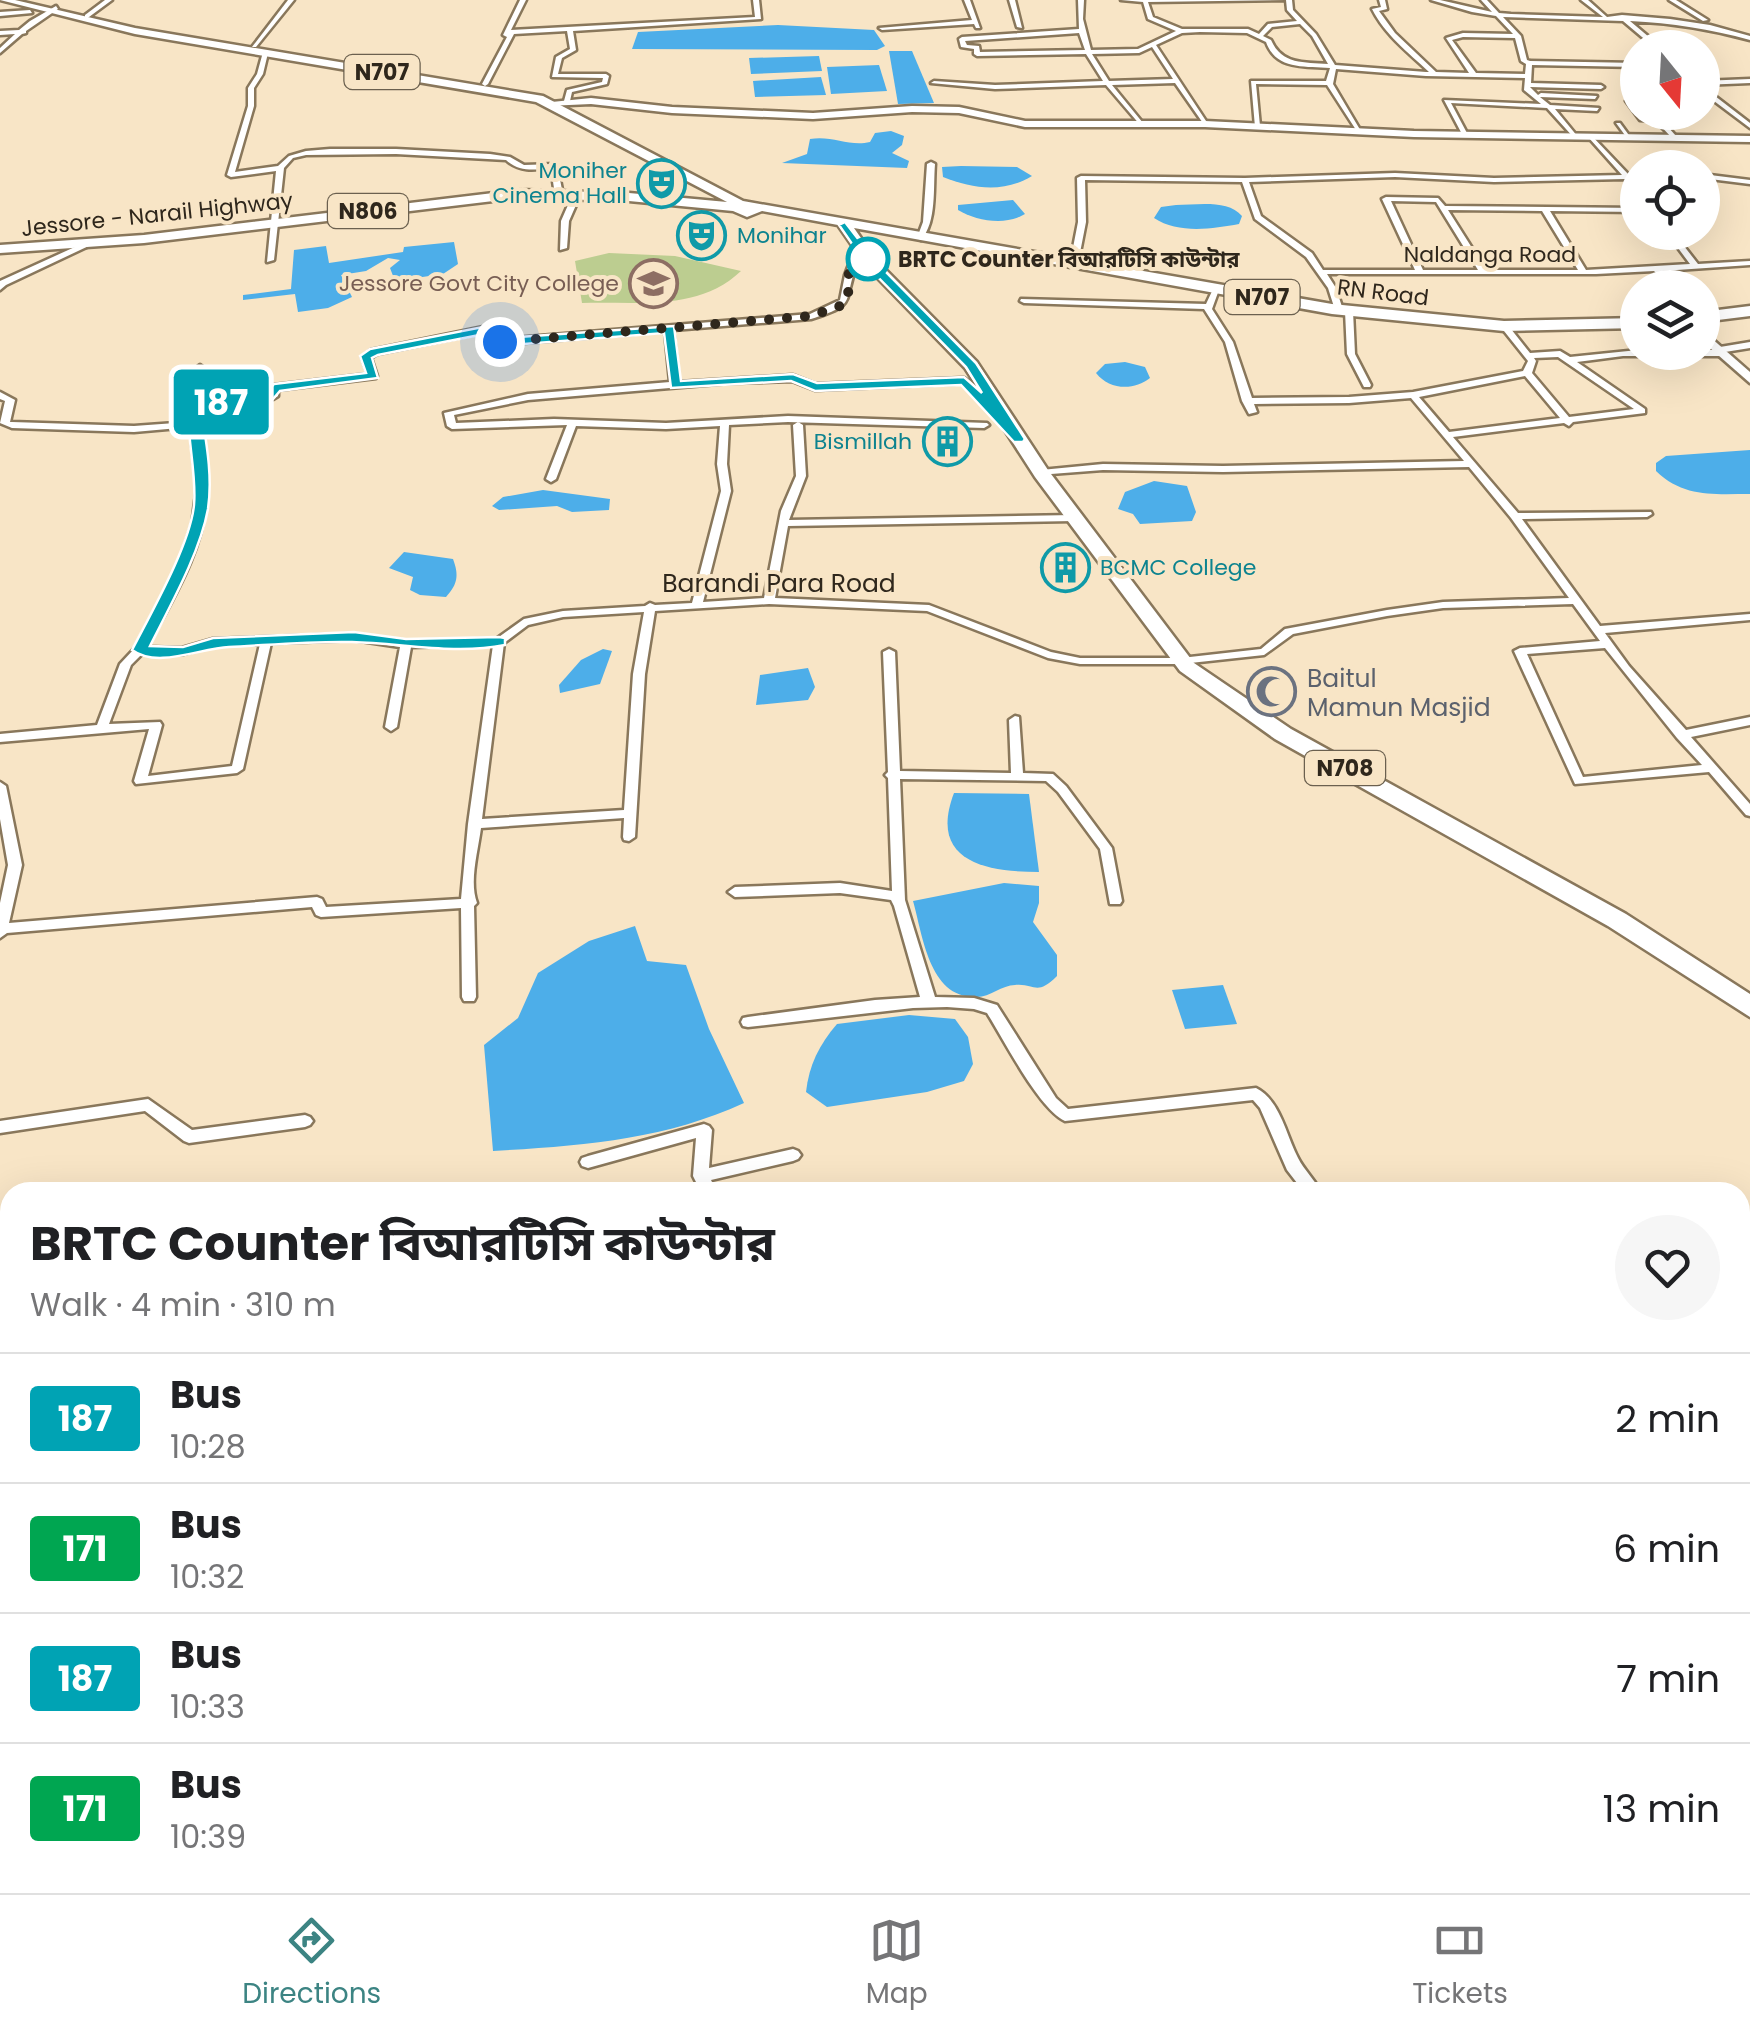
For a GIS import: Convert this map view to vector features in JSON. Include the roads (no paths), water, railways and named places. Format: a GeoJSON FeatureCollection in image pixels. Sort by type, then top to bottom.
{"type":"FeatureCollection","features":[{"type":"Feature","properties":{"kind":"highway","name":"N707"},"geometry":{"type":"LineString","coordinates":[[2,0],[558,102]]}},
{"type":"Feature","properties":{"kind":"highway","name":"N707"},"geometry":{"type":"LineString","coordinates":[[27,6],[259,49],[530,91],[558,102],[748,207],[838,238]]}},
{"type":"Feature","properties":{"kind":"highway","name":"Jessore - Narail Highway"},"geometry":{"type":"LineString","coordinates":[[0,250],[276,224],[454,199],[559,195],[748,207]]}},
{"type":"Feature","properties":{"kind":"highway","name":"RN Road"},"geometry":{"type":"LineString","coordinates":[[838,238],[890,232],[1344,311],[1504,326],[1620,323]]}},
{"type":"Feature","properties":{"kind":"highway","name":"N708"},"geometry":{"type":"LineString","coordinates":[[838,238],[1018,439]]}},
{"type":"Feature","properties":{"kind":"highway","name":"N708"},"geometry":{"type":"LineString","coordinates":[[838,238],[872,264],[971,365],[1042,473],[1181,661],[1283,734],[1617,920],[1750,1008]]}},
{"type":"Feature","properties":{"kind":"highway"},"geometry":{"type":"LineString","coordinates":[[1720,314],[1750,311]]}},
{"type":"Feature","properties":{"kind":"street"},"geometry":{"type":"LineString","coordinates":[[87,16],[110,0]]}},
{"type":"Feature","properties":{"kind":"street"},"geometry":{"type":"LineString","coordinates":[[291,0],[259,49],[260,74],[250,88],[251,106],[231,176],[280,168],[292,157],[321,150],[494,156],[508,158],[513,165],[524,168],[554,166],[559,195]]}},
{"type":"Feature","properties":{"kind":"street"},"geometry":{"type":"LineString","coordinates":[[484,84],[522,0]]}},
{"type":"Feature","properties":{"kind":"street"},"geometry":{"type":"LineString","coordinates":[[484,84],[512,32],[758,19],[756,0]]}},
{"type":"Feature","properties":{"kind":"street"},"geometry":{"type":"LineString","coordinates":[[967,0],[981,37]]}},
{"type":"Feature","properties":{"kind":"street"},"geometry":{"type":"LineString","coordinates":[[1012,0],[1020,28]]}},
{"type":"Feature","properties":{"kind":"street"},"geometry":{"type":"LineString","coordinates":[[1081,0],[1079,31],[1090,54],[1141,124]]}},
{"type":"Feature","properties":{"kind":"street"},"geometry":{"type":"LineString","coordinates":[[1124,0],[1283,0],[1333,67],[1330,83],[1360,132]]}},
{"type":"Feature","properties":{"kind":"street"},"geometry":{"type":"LineString","coordinates":[[1145,0],[1150,18],[1182,31]]}},
{"type":"Feature","properties":{"kind":"street"},"geometry":{"type":"LineString","coordinates":[[1382,0],[1384,8],[1375,9],[1382,25],[1434,74]]}},
{"type":"Feature","properties":{"kind":"street"},"geometry":{"type":"LineString","coordinates":[[1434,0],[1469,12],[1498,15],[1622,16],[1712,24]]}},
{"type":"Feature","properties":{"kind":"street"},"geometry":{"type":"LineString","coordinates":[[1484,0],[1518,36],[1524,61],[1620,65]]}},
{"type":"Feature","properties":{"kind":"street"},"geometry":{"type":"LineString","coordinates":[[1584,0],[1605,16]]}},
{"type":"Feature","properties":{"kind":"street"},"geometry":{"type":"LineString","coordinates":[[1672,0],[1712,24],[1748,38]]}},
{"type":"Feature","properties":{"kind":"street"},"geometry":{"type":"LineString","coordinates":[[0,14],[27,6]]}},
{"type":"Feature","properties":{"kind":"street"},"geometry":{"type":"LineString","coordinates":[[1533,8],[1543,16]]}},
{"type":"Feature","properties":{"kind":"street"},"geometry":{"type":"LineString","coordinates":[[0,51],[52,10]]}},
{"type":"Feature","properties":{"kind":"street"},"geometry":{"type":"LineString","coordinates":[[1622,16],[1638,30]]}},
{"type":"Feature","properties":{"kind":"street"},"geometry":{"type":"LineString","coordinates":[[882,28],[976,22]]}},
{"type":"Feature","properties":{"kind":"street"},"geometry":{"type":"LineString","coordinates":[[1262,35],[1270,24],[1302,22]]}},
{"type":"Feature","properties":{"kind":"street"},"geometry":{"type":"LineString","coordinates":[[558,102],[569,91],[605,83],[606,76],[554,76],[559,57],[573,50],[570,29]]}},
{"type":"Feature","properties":{"kind":"street"},"geometry":{"type":"LineString","coordinates":[[1079,31],[962,39],[964,48],[978,47],[977,54],[1090,54],[1139,51],[1182,31],[1230,30],[1262,35],[1287,63],[1474,74],[1601,87]]}},
{"type":"Feature","properties":{"kind":"street"},"geometry":{"type":"LineString","coordinates":[[0,33],[24,32]]}},
{"type":"Feature","properties":{"kind":"street"},"geometry":{"type":"LineString","coordinates":[[1474,74],[1448,39],[1463,34],[1518,36]]}},
{"type":"Feature","properties":{"kind":"street"},"geometry":{"type":"LineString","coordinates":[[1152,43],[1205,124]]}},
{"type":"Feature","properties":{"kind":"street"},"geometry":{"type":"LineString","coordinates":[[1529,63],[1532,94],[1575,137]]}},
{"type":"Feature","properties":{"kind":"street"},"geometry":{"type":"LineString","coordinates":[[934,83],[995,87],[1176,81]]}},
{"type":"Feature","properties":{"kind":"street"},"geometry":{"type":"LineString","coordinates":[[1720,84],[1750,81]]}},
{"type":"Feature","properties":{"kind":"street"},"geometry":{"type":"LineString","coordinates":[[1257,126],[1253,82],[1330,83]]}},
{"type":"Feature","properties":{"kind":"street"},"geometry":{"type":"LineString","coordinates":[[1532,94],[1595,97]]}},
{"type":"Feature","properties":{"kind":"street"},"geometry":{"type":"LineString","coordinates":[[1465,135],[1446,100],[1597,109]]}},
{"type":"Feature","properties":{"kind":"street"},"geometry":{"type":"LineString","coordinates":[[1720,101],[1750,126]]}},
{"type":"Feature","properties":{"kind":"street"},"geometry":{"type":"LineString","coordinates":[[558,102],[813,116],[959,110],[1025,124],[1205,124],[1465,135],[1750,138]]}},
{"type":"Feature","properties":{"kind":"street"},"geometry":{"type":"LineString","coordinates":[[1618,124],[1629,137]]}},
{"type":"Feature","properties":{"kind":"street"},"geometry":{"type":"LineString","coordinates":[[1668,130],[1674,137]]}},
{"type":"Feature","properties":{"kind":"street"},"geometry":{"type":"LineString","coordinates":[[1592,137],[1620,165]]}},
{"type":"Feature","properties":{"kind":"street"},"geometry":{"type":"LineString","coordinates":[[922,238],[927,222],[931,164]]}},
{"type":"Feature","properties":{"kind":"street"},"geometry":{"type":"LineString","coordinates":[[270,260],[280,168]]}},
{"type":"Feature","properties":{"kind":"street"},"geometry":{"type":"LineString","coordinates":[[1395,175],[1414,199]]}},
{"type":"Feature","properties":{"kind":"street"},"geometry":{"type":"LineString","coordinates":[[1074,264],[1082,222],[1081,178],[1245,180],[1395,175],[1494,180],[1620,178]]}},
{"type":"Feature","properties":{"kind":"street"},"geometry":{"type":"LineString","coordinates":[[1720,178],[1750,182]]}},
{"type":"Feature","properties":{"kind":"street"},"geometry":{"type":"LineString","coordinates":[[1245,180],[1258,217],[1295,243],[1323,272],[1344,311],[1351,354],[1367,385]]}},
{"type":"Feature","properties":{"kind":"street"},"geometry":{"type":"LineString","coordinates":[[563,248],[565,220],[576,196]]}},
{"type":"Feature","properties":{"kind":"street"},"geometry":{"type":"LineString","coordinates":[[1420,271],[1386,199],[1437,200],[1484,272]]}},
{"type":"Feature","properties":{"kind":"street"},"geometry":{"type":"LineString","coordinates":[[1442,208],[1620,210]]}},
{"type":"Feature","properties":{"kind":"street"},"geometry":{"type":"LineString","coordinates":[[1544,208],[1583,272]]}},
{"type":"Feature","properties":{"kind":"street"},"geometry":{"type":"LineString","coordinates":[[194,406],[273,396],[274,388],[373,376],[366,356],[374,352],[493,328],[500,342],[792,319],[825,312],[848,298],[838,238]]}},
{"type":"Feature","properties":{"kind":"street"},"geometry":{"type":"LineString","coordinates":[[0,288],[4,282],[91,243]]}},
{"type":"Feature","properties":{"kind":"street"},"geometry":{"type":"LineString","coordinates":[[1683,250],[1696,268]]}},
{"type":"Feature","properties":{"kind":"street","name":"Naldanga Road"},"geometry":{"type":"LineString","coordinates":[[1657,270],[1750,263]]}},
{"type":"Feature","properties":{"kind":"street","name":"Naldanga Road"},"geometry":{"type":"LineString","coordinates":[[1323,272],[1620,271]]}},
{"type":"Feature","properties":{"kind":"street"},"geometry":{"type":"LineString","coordinates":[[1208,307],[1217,289]]}},
{"type":"Feature","properties":{"kind":"street"},"geometry":{"type":"LineString","coordinates":[[1024,301],[1208,307]]}},
{"type":"Feature","properties":{"kind":"street"},"geometry":{"type":"LineString","coordinates":[[1208,307],[1229,342],[1252,412]]}},
{"type":"Feature","properties":{"kind":"street"},"geometry":{"type":"LineString","coordinates":[[1247,400],[1349,400],[1413,395],[1527,373],[1533,366],[1504,326]]}},
{"type":"Feature","properties":{"kind":"street"},"geometry":{"type":"LineString","coordinates":[[670,329],[675,385]]}},
{"type":"Feature","properties":{"kind":"street"},"geometry":{"type":"LineString","coordinates":[[1569,360],[1623,353],[1721,351],[1750,345]]}},
{"type":"Feature","properties":{"kind":"street"},"geometry":{"type":"LineString","coordinates":[[1721,351],[1750,379]]}},
{"type":"Feature","properties":{"kind":"street"},"geometry":{"type":"LineString","coordinates":[[1449,435],[1642,412],[1560,354],[1528,356]]}},
{"type":"Feature","properties":{"kind":"street"},"geometry":{"type":"LineString","coordinates":[[102,728],[126,664],[140,650],[170,590],[200,510],[202,466],[194,406],[200,368]]}},
{"type":"Feature","properties":{"kind":"street"},"geometry":{"type":"LineString","coordinates":[[1527,373],[1569,423]]}},
{"type":"Feature","properties":{"kind":"street"},"geometry":{"type":"LineString","coordinates":[[964,381],[815,387],[793,378],[675,385],[528,396],[449,413],[452,426],[788,419],[984,424]]}},
{"type":"Feature","properties":{"kind":"street"},"geometry":{"type":"LineString","coordinates":[[1413,395],[1515,516],[1607,644],[1750,812]]}},
{"type":"Feature","properties":{"kind":"street"},"geometry":{"type":"LineString","coordinates":[[0,396],[10,400],[2,422],[12,425],[134,429],[194,424]]}},
{"type":"Feature","properties":{"kind":"street"},"geometry":{"type":"LineString","coordinates":[[697,604],[726,491],[722,464],[725,422]]}},
{"type":"Feature","properties":{"kind":"street"},"geometry":{"type":"LineString","coordinates":[[769,601],[784,524],[801,476],[798,424]]}},
{"type":"Feature","properties":{"kind":"street"},"geometry":{"type":"LineString","coordinates":[[551,479],[572,425]]}},
{"type":"Feature","properties":{"kind":"street"},"geometry":{"type":"LineString","coordinates":[[1042,473],[1103,467],[1472,464]]}},
{"type":"Feature","properties":{"kind":"street"},"geometry":{"type":"LineString","coordinates":[[1515,516],[1647,514]]}},
{"type":"Feature","properties":{"kind":"street"},"geometry":{"type":"LineString","coordinates":[[784,524],[1074,518]]}},
{"type":"Feature","properties":{"kind":"street","name":"Barandi Para Road"},"geometry":{"type":"LineString","coordinates":[[499,642],[524,622],[650,606],[769,601],[929,608],[1048,655],[1080,661],[1181,661],[1264,652],[1289,632],[1387,613],[1443,605],[1575,601]]}},
{"type":"Feature","properties":{"kind":"street"},"geometry":{"type":"LineString","coordinates":[[628,836],[640,658],[650,606]]}},
{"type":"Feature","properties":{"kind":"street"},"geometry":{"type":"LineString","coordinates":[[1596,630],[1750,617]]}},
{"type":"Feature","properties":{"kind":"street"},"geometry":{"type":"LineString","coordinates":[[140,650],[184,652],[213,642],[354,637],[406,644],[499,642],[467,884],[469,997]]}},
{"type":"Feature","properties":{"kind":"street"},"geometry":{"type":"LineString","coordinates":[[0,740],[156,725],[140,780],[237,769],[266,640]]}},
{"type":"Feature","properties":{"kind":"street"},"geometry":{"type":"LineString","coordinates":[[391,727],[406,644]]}},
{"type":"Feature","properties":{"kind":"street"},"geometry":{"type":"LineString","coordinates":[[1607,644],[1520,650],[1579,780],[1711,768]]}},
{"type":"Feature","properties":{"kind":"street"},"geometry":{"type":"LineString","coordinates":[[889,652],[891,776],[899,899],[929,1002]]}},
{"type":"Feature","properties":{"kind":"street"},"geometry":{"type":"LineString","coordinates":[[1015,720],[1017,778]]}},
{"type":"Feature","properties":{"kind":"street"},"geometry":{"type":"LineString","coordinates":[[1681,735],[1750,721]]}},
{"type":"Feature","properties":{"kind":"street"},"geometry":{"type":"LineString","coordinates":[[891,776],[1049,777],[1106,848],[1115,901]]}},
{"type":"Feature","properties":{"kind":"street"},"geometry":{"type":"LineString","coordinates":[[0,786],[15,865],[0,931],[318,902],[321,912],[470,903]]}},
{"type":"Feature","properties":{"kind":"street"},"geometry":{"type":"LineString","coordinates":[[474,824],[627,814]]}},
{"type":"Feature","properties":{"kind":"street"},"geometry":{"type":"LineString","coordinates":[[735,892],[840,888],[899,899]]}},
{"type":"Feature","properties":{"kind":"street"},"geometry":{"type":"LineString","coordinates":[[748,1022],[929,1002],[989,1006],[1051,1102],[1065,1114],[1256,1094],[1266,1104],[1293,1165],[1305,1182]]}},
{"type":"Feature","properties":{"kind":"street"},"geometry":{"type":"LineString","coordinates":[[0,1127],[148,1105],[189,1137],[305,1122]]}},
{"type":"Feature","properties":{"kind":"street"},"geometry":{"type":"LineString","coordinates":[[588,1162],[704,1130],[704,1182]]}},
{"type":"Feature","properties":{"kind":"street"},"geometry":{"type":"LineString","coordinates":[[701,1176],[793,1155]]}},
{"type":"Feature","properties":{"kind":"water"},"geometry":{"type":"Polygon","coordinates":[[[778,25],[874,30],[885,46],[877,50],[632,49],[638,32],[778,25]]]}},
{"type":"Feature","properties":{"kind":"water"},"geometry":{"type":"Polygon","coordinates":[[[889,51],[912,51],[934,103],[898,104],[889,51]]]}},
{"type":"Feature","properties":{"kind":"water"},"geometry":{"type":"Polygon","coordinates":[[[819,56],[822,71],[751,74],[749,58],[819,56]]]}},
{"type":"Feature","properties":{"kind":"water"},"geometry":{"type":"Polygon","coordinates":[[[879,65],[887,91],[831,94],[827,67],[879,65]]]}},
{"type":"Feature","properties":{"kind":"water"},"geometry":{"type":"Polygon","coordinates":[[[821,77],[826,95],[755,97],[753,81],[821,77]]]}},
{"type":"Feature","properties":{"kind":"water"},"geometry":{"type":"Polygon","coordinates":[[[891,131],[904,136],[902,145],[892,153],[909,161],[907,168],[782,163],[807,154],[810,139],[862,143],[870,142],[875,133],[891,131]]]}},
{"type":"Feature","properties":{"kind":"water"},"geometry":{"type":"Polygon","coordinates":[[[942,167],[1017,167],[1032,176],[999,187],[943,177],[942,167]]]}},
{"type":"Feature","properties":{"kind":"water"},"geometry":{"type":"Polygon","coordinates":[[[1013,200],[1025,214],[1009,220],[982,219],[958,210],[958,205],[1013,200]]]}},
{"type":"Feature","properties":{"kind":"water"},"geometry":{"type":"Polygon","coordinates":[[[1220,205],[1242,216],[1239,224],[1195,229],[1154,218],[1161,207],[1220,205]]]}},
{"type":"Feature","properties":{"kind":"water"},"geometry":{"type":"Polygon","coordinates":[[[454,242],[458,264],[443,274],[395,281],[390,268],[400,260],[388,258],[366,271],[341,275],[352,297],[328,308],[298,312],[295,294],[243,300],[243,295],[291,289],[294,250],[326,246],[329,263],[403,252],[404,247],[454,242]]]}},
{"type":"Feature","properties":{"kind":"water"},"geometry":{"type":"Polygon","coordinates":[[[1125,362],[1145,367],[1150,378],[1122,387],[1108,383],[1096,373],[1105,364],[1125,362]]]}},
{"type":"Feature","properties":{"kind":"water"},"geometry":{"type":"Polygon","coordinates":[[[1750,450],[1750,494],[1689,490],[1656,471],[1656,463],[1666,456],[1750,450]]]}},
{"type":"Feature","properties":{"kind":"water"},"geometry":{"type":"Polygon","coordinates":[[[1154,481],[1187,486],[1196,512],[1192,521],[1140,524],[1133,514],[1118,509],[1125,492],[1154,481]]]}},
{"type":"Feature","properties":{"kind":"water"},"geometry":{"type":"Polygon","coordinates":[[[543,490],[610,499],[609,510],[572,512],[557,506],[499,510],[492,506],[503,497],[543,490]]]}},
{"type":"Feature","properties":{"kind":"water"},"geometry":{"type":"Polygon","coordinates":[[[404,552],[453,559],[456,579],[446,597],[410,590],[413,577],[389,568],[404,552]]]}},
{"type":"Feature","properties":{"kind":"water"},"geometry":{"type":"Polygon","coordinates":[[[603,649],[612,651],[600,684],[560,693],[559,685],[581,660],[603,649]]]}},
{"type":"Feature","properties":{"kind":"water"},"geometry":{"type":"Polygon","coordinates":[[[808,668],[815,687],[808,700],[756,705],[760,675],[808,668]]]}},
{"type":"Feature","properties":{"kind":"water"},"geometry":{"type":"Polygon","coordinates":[[[954,793],[1029,794],[1039,872],[982,865],[955,848],[948,816],[954,793]]]}},
{"type":"Feature","properties":{"kind":"water"},"geometry":{"type":"Polygon","coordinates":[[[1004,883],[1039,886],[1033,922],[1057,955],[1057,976],[1040,988],[1015,985],[977,997],[961,995],[938,977],[913,901],[1004,883]]]}},
{"type":"Feature","properties":{"kind":"water"},"geometry":{"type":"Polygon","coordinates":[[[635,926],[647,961],[686,965],[709,1029],[744,1103],[683,1125],[621,1139],[493,1151],[484,1045],[518,1018],[538,973],[589,941],[635,926]]]}},
{"type":"Feature","properties":{"kind":"water"},"geometry":{"type":"Polygon","coordinates":[[[1223,985],[1237,1024],[1185,1029],[1172,990],[1223,985]]]}},
{"type":"Feature","properties":{"kind":"water"},"geometry":{"type":"Polygon","coordinates":[[[909,1015],[955,1019],[968,1037],[973,1064],[964,1081],[927,1092],[827,1107],[806,1092],[816,1056],[837,1024],[909,1015]]]}},
{"type":"Feature","properties":{"kind":"place","name":"Moniher Cinema Hall"},"geometry":{"type":"Point","coordinates":[662,183]}},
{"type":"Feature","properties":{"kind":"place","name":"Monihar"},"geometry":{"type":"Point","coordinates":[702,235]}},
{"type":"Feature","properties":{"kind":"place","name":"BRTC Counter বিআরটিসি কাউন্টার"},"geometry":{"type":"Point","coordinates":[868,259]}},
{"type":"Feature","properties":{"kind":"place","name":"Jessore Govt City College"},"geometry":{"type":"Point","coordinates":[654,283]}},
{"type":"Feature","properties":{"kind":"place","name":"Bismillah"},"geometry":{"type":"Point","coordinates":[947,441]}},
{"type":"Feature","properties":{"kind":"place","name":"BCMC College"},"geometry":{"type":"Point","coordinates":[1065,567]}},
{"type":"Feature","properties":{"kind":"place","name":"Baitul Mamun Masjid"},"geometry":{"type":"Point","coordinates":[1272,692]}}]}
